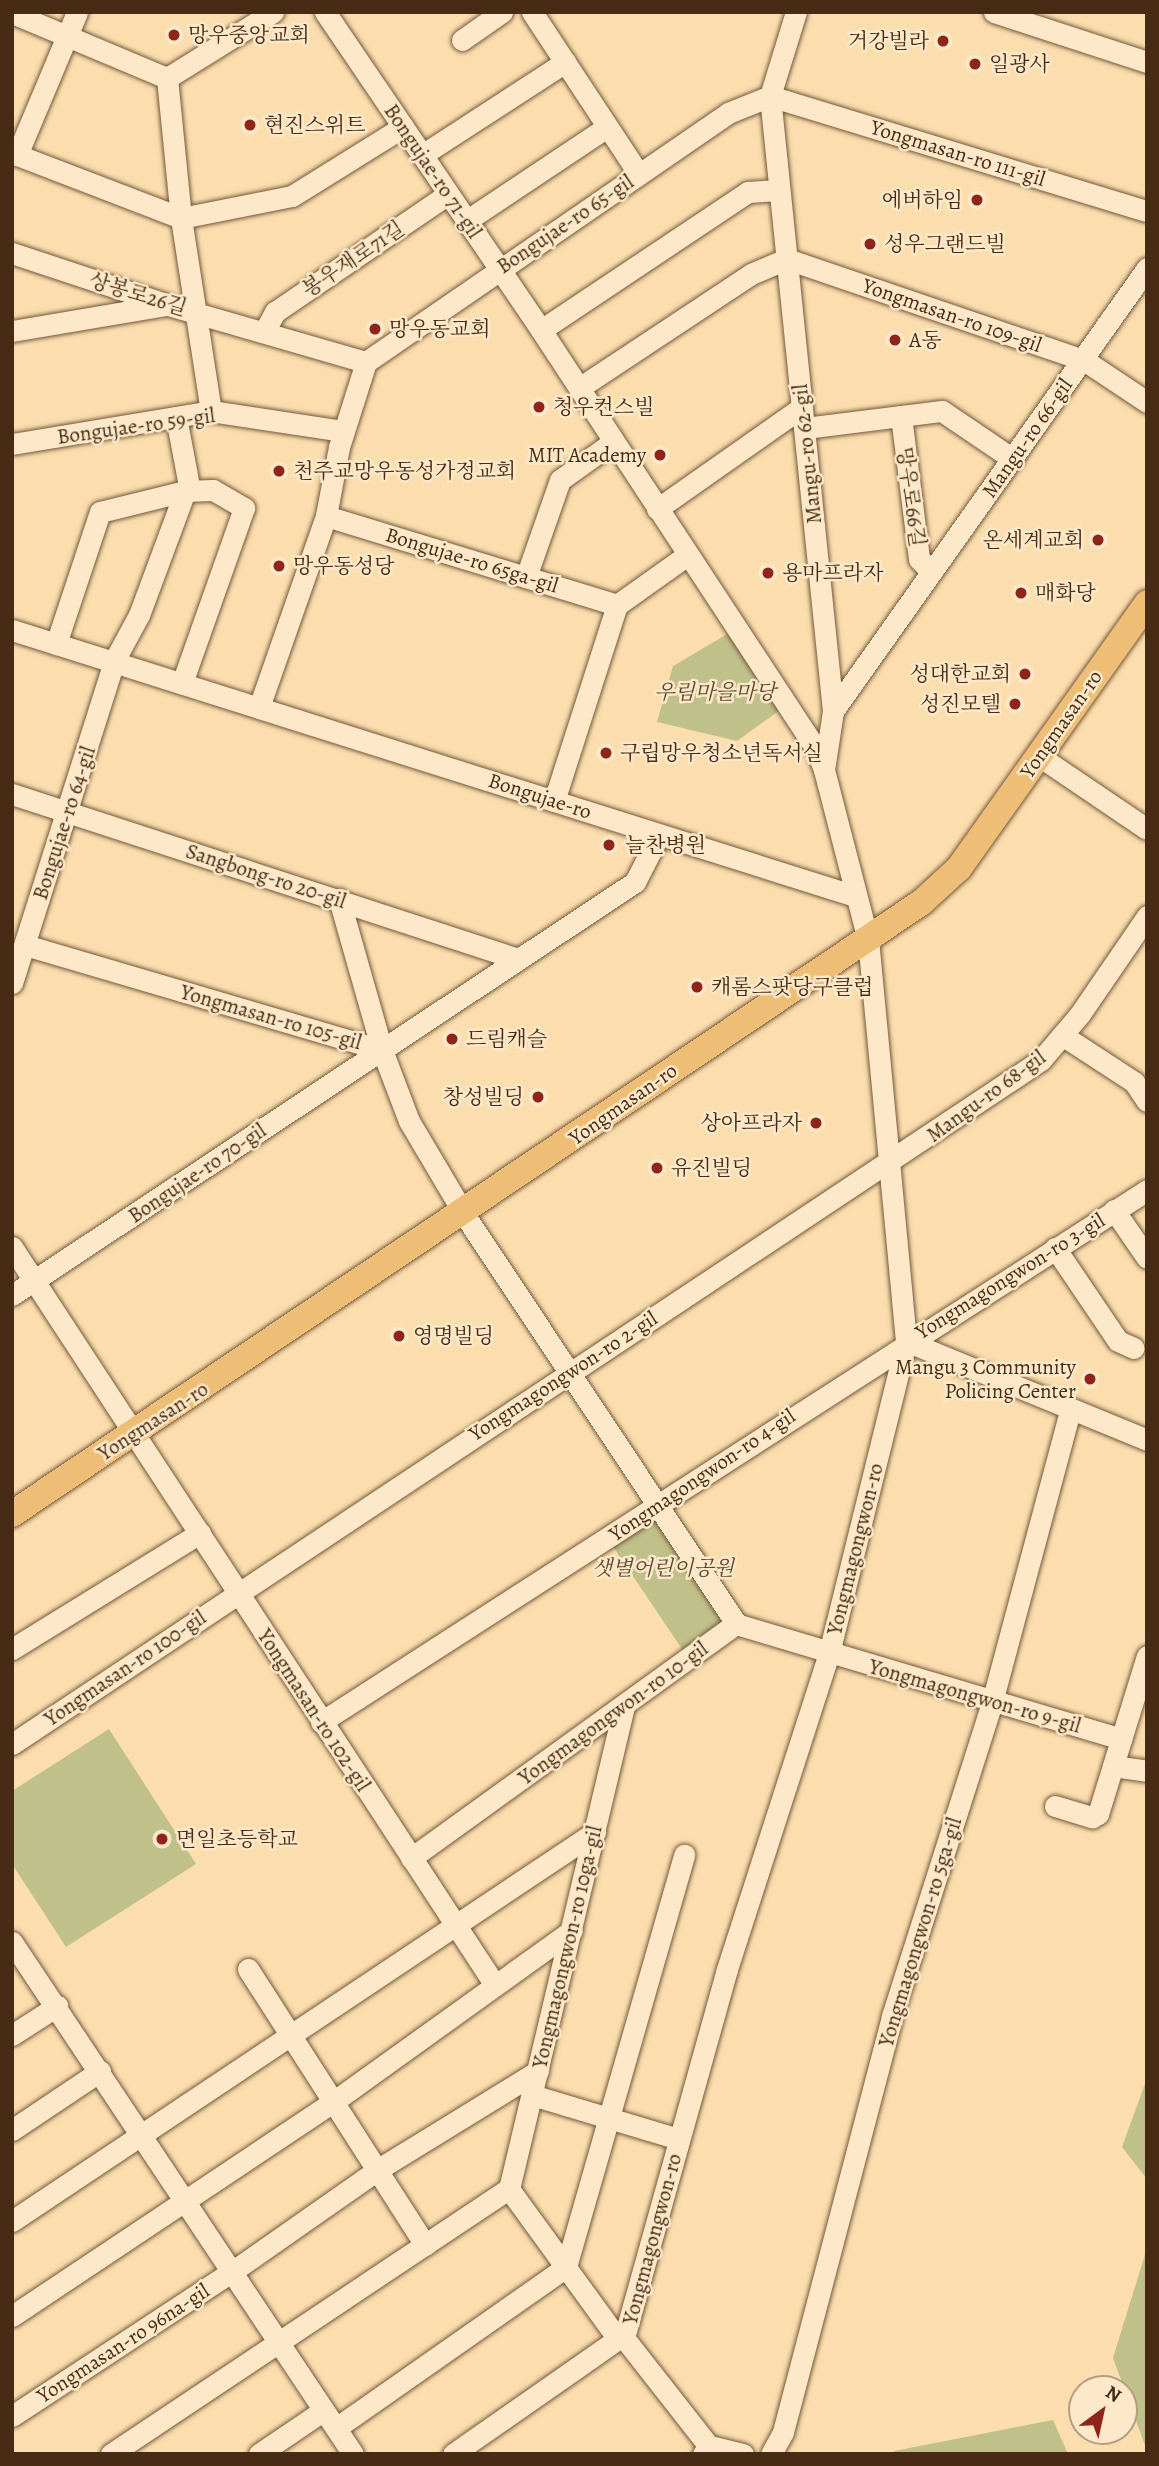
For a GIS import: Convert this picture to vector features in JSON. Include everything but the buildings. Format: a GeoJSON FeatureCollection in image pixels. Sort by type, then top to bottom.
{"type":"FeatureCollection","features":[{"type":"Feature","properties":{"kind":"main road","name":"Yongmasan-ro"},"geometry":{"type":"LineString","coordinates":[[12,1514],[464,1214],[922,902],[959,868],[1147,603]]}},
{"type":"Feature","properties":{"kind":"street"},"geometry":{"type":"LineString","coordinates":[[77,12],[15,154],[181,218],[292,196],[403,127]]}},
{"type":"Feature","properties":{"kind":"street"},"geometry":{"type":"LineString","coordinates":[[167,78],[273,12]]}},
{"type":"Feature","properties":{"kind":"street","name":"Bongujae-ro 71-gil"},"geometry":{"type":"LineString","coordinates":[[325,12],[541,330],[686,556],[816,749],[824,770]]}},
{"type":"Feature","properties":{"kind":"street"},"geometry":{"type":"LineString","coordinates":[[462,40],[502,12]]}},
{"type":"Feature","properties":{"kind":"street"},"geometry":{"type":"LineString","coordinates":[[532,12],[639,174]]}},
{"type":"Feature","properties":{"kind":"street","name":"Mangu-ro 62-gil"},"geometry":{"type":"LineString","coordinates":[[796,12],[770,96],[834,711],[824,770],[855,896]]}},
{"type":"Feature","properties":{"kind":"street"},"geometry":{"type":"LineString","coordinates":[[994,12],[1147,62]]}},
{"type":"Feature","properties":{"kind":"street"},"geometry":{"type":"LineString","coordinates":[[12,13],[167,78]]}},
{"type":"Feature","properties":{"kind":"street"},"geometry":{"type":"LineString","coordinates":[[422,155],[565,62]]}},
{"type":"Feature","properties":{"kind":"street"},"geometry":{"type":"LineString","coordinates":[[167,78],[181,218],[211,411]]}},
{"type":"Feature","properties":{"kind":"street","name":"Bongujae-ro 65-gil"},"geometry":{"type":"LineString","coordinates":[[366,362],[727,113],[770,96]]}},
{"type":"Feature","properties":{"kind":"street","name":"Yongmasan-ro 111-gil"},"geometry":{"type":"LineString","coordinates":[[770,96],[1147,211]]}},
{"type":"Feature","properties":{"kind":"street"},"geometry":{"type":"LineString","coordinates":[[466,221],[607,127]]}},
{"type":"Feature","properties":{"kind":"street"},"geometry":{"type":"LineString","coordinates":[[541,330],[748,192],[778,190]]}},
{"type":"Feature","properties":{"kind":"street","name":"봉우재로71길"},"geometry":{"type":"LineString","coordinates":[[265,330],[275,312],[448,194]]}},
{"type":"Feature","properties":{"kind":"street","name":"상봉로26길"},"geometry":{"type":"LineString","coordinates":[[12,253],[167,305],[265,330],[366,362]]}},
{"type":"Feature","properties":{"kind":"street"},"geometry":{"type":"LineString","coordinates":[[579,388],[751,274],[787,259]]}},
{"type":"Feature","properties":{"kind":"street","name":"Yongmasan-ro 109-gil"},"geometry":{"type":"LineString","coordinates":[[787,259],[1084,360],[1147,402]]}},
{"type":"Feature","properties":{"kind":"street","name":"Mangu-ro 66-gil"},"geometry":{"type":"LineString","coordinates":[[834,711],[1147,268]]}},
{"type":"Feature","properties":{"kind":"street"},"geometry":{"type":"LineString","coordinates":[[12,331],[167,305]]}},
{"type":"Feature","properties":{"kind":"street"},"geometry":{"type":"LineString","coordinates":[[259,708],[326,516],[343,431],[366,362]]}},
{"type":"Feature","properties":{"kind":"street","name":"Bongujae-ro 59-gil"},"geometry":{"type":"LineString","coordinates":[[12,444],[211,411],[343,431]]}},
{"type":"Feature","properties":{"kind":"street","name":"망우로66길"},"geometry":{"type":"LineString","coordinates":[[804,417],[901,416],[942,411],[1013,459]]}},
{"type":"Feature","properties":{"kind":"street","name":"망우로66길"},"geometry":{"type":"LineString","coordinates":[[901,416],[919,559],[932,572]]}},
{"type":"Feature","properties":{"kind":"street"},"geometry":{"type":"LineString","coordinates":[[176,417],[188,491]]}},
{"type":"Feature","properties":{"kind":"street"},"geometry":{"type":"LineString","coordinates":[[657,509],[804,417]]}},
{"type":"Feature","properties":{"kind":"street"},"geometry":{"type":"LineString","coordinates":[[526,577],[560,480],[613,442]]}},
{"type":"Feature","properties":{"kind":"street"},"geometry":{"type":"LineString","coordinates":[[56,644],[100,512],[188,491],[213,490],[244,508],[182,683]]}},
{"type":"Feature","properties":{"kind":"street","name":"Bongujae-ro 64-gil"},"geometry":{"type":"LineString","coordinates":[[12,984],[69,812],[114,661],[134,627],[188,491]]}},
{"type":"Feature","properties":{"kind":"street","name":"Bongujae-ro 65ga-gil"},"geometry":{"type":"LineString","coordinates":[[326,516],[617,605]]}},
{"type":"Feature","properties":{"kind":"street"},"geometry":{"type":"LineString","coordinates":[[554,801],[617,605],[686,556]]}},
{"type":"Feature","properties":{"kind":"street","name":"Bongujae-ro"},"geometry":{"type":"LineString","coordinates":[[12,630],[855,896]]}},
{"type":"Feature","properties":{"kind":"street"},"geometry":{"type":"LineString","coordinates":[[1039,756],[1147,829]]}},
{"type":"Feature","properties":{"kind":"street","name":"Sangbong-ro 20-gil"},"geometry":{"type":"LineString","coordinates":[[12,794],[518,959]]}},
{"type":"Feature","properties":{"kind":"street","name":"Bongujae-ro 70-gil"},"geometry":{"type":"LineString","coordinates":[[12,1295],[635,882],[659,835]]}},
{"type":"Feature","properties":{"kind":"street"},"geometry":{"type":"LineString","coordinates":[[855,896],[868,940]]}},
{"type":"Feature","properties":{"kind":"street"},"geometry":{"type":"LineString","coordinates":[[339,899],[382,1050]]}},
{"type":"Feature","properties":{"kind":"street","name":"Mangu-ro 68-gil"},"geometry":{"type":"LineString","coordinates":[[891,1164],[1041,1060],[1147,916]]}},
{"type":"Feature","properties":{"kind":"street","name":"Yongmagongwon-ro"},"geometry":{"type":"LineString","coordinates":[[621,2339],[727,1969],[829,1653],[906,1341],[868,940]]}},
{"type":"Feature","properties":{"kind":"street","name":"Yongmasan-ro 105-gil"},"geometry":{"type":"LineString","coordinates":[[25,944],[382,1050],[409,1121],[464,1214],[736,1624]]}},
{"type":"Feature","properties":{"kind":"street"},"geometry":{"type":"LineString","coordinates":[[1062,1035],[1141,1074],[1147,1101]]}},
{"type":"Feature","properties":{"kind":"street","name":"Yongmagongwon-ro 2-gil"},"geometry":{"type":"LineString","coordinates":[[238,1592],[568,1372],[891,1164]]}},
{"type":"Feature","properties":{"kind":"street","name":"Yongmagongwon-ro 3-gil"},"geometry":{"type":"LineString","coordinates":[[906,1341],[1147,1190]]}},
{"type":"Feature","properties":{"kind":"street","name":"Yongmagongwon-ro 3-gil"},"geometry":{"type":"LineString","coordinates":[[1114,1210],[1147,1258]]}},
{"type":"Feature","properties":{"kind":"street","name":"Yongmasan-ro 102-gil"},"geometry":{"type":"LineString","coordinates":[[12,1247],[36,1279],[321,1722],[495,1985]]}},
{"type":"Feature","properties":{"kind":"street"},"geometry":{"type":"LineString","coordinates":[[1055,1248],[1118,1341],[1134,1348]]}},
{"type":"Feature","properties":{"kind":"street"},"geometry":{"type":"LineString","coordinates":[[906,1341],[1147,1440]]}},
{"type":"Feature","properties":{"kind":"street","name":"Yongmagongwon-ro 4-gil"},"geometry":{"type":"LineString","coordinates":[[321,1722],[906,1341]]}},
{"type":"Feature","properties":{"kind":"street","name":"Yongmagongwon-ro 5ga-gil"},"geometry":{"type":"LineString","coordinates":[[771,2454],[783,2432],[892,2016],[992,1702],[1070,1410]]}},
{"type":"Feature","properties":{"kind":"street"},"geometry":{"type":"LineString","coordinates":[[12,1649],[200,1533]]}},
{"type":"Feature","properties":{"kind":"street","name":"Yongmasan-ro 100-gil"},"geometry":{"type":"LineString","coordinates":[[12,1744],[238,1592]]}},
{"type":"Feature","properties":{"kind":"street"},"geometry":{"type":"LineString","coordinates":[[736,1624],[829,1653]]}},
{"type":"Feature","properties":{"kind":"street","name":"Yongmagongwon-ro 10-gil"},"geometry":{"type":"LineString","coordinates":[[411,1858],[736,1624]]}},
{"type":"Feature","properties":{"kind":"street","name":"Yongmagongwon-ro 9-gil"},"geometry":{"type":"LineString","coordinates":[[829,1653],[1121,1739]]}},
{"type":"Feature","properties":{"kind":"street"},"geometry":{"type":"LineString","coordinates":[[1055,1806],[1097,1816],[1147,1657]]}},
{"type":"Feature","properties":{"kind":"street","name":"Yongmagongwon-ro 10ga-gil"},"geometry":{"type":"LineString","coordinates":[[509,2189],[624,1705]]}},
{"type":"Feature","properties":{"kind":"street"},"geometry":{"type":"LineString","coordinates":[[1113,1766],[1147,1771]]}},
{"type":"Feature","properties":{"kind":"street"},"geometry":{"type":"LineString","coordinates":[[12,2221],[144,2136],[290,2034],[594,1832]]}},
{"type":"Feature","properties":{"kind":"street"},"geometry":{"type":"LineString","coordinates":[[336,2428],[566,2267],[684,1855]]}},
{"type":"Feature","properties":{"kind":"street"},"geometry":{"type":"LineString","coordinates":[[12,2316],[333,2102],[572,1930]]}},
{"type":"Feature","properties":{"kind":"street"},"geometry":{"type":"LineString","coordinates":[[12,1942],[282,2342],[353,2454]]}},
{"type":"Feature","properties":{"kind":"street"},"geometry":{"type":"LineString","coordinates":[[248,1969],[425,2245]]}},
{"type":"Feature","properties":{"kind":"street"},"geometry":{"type":"LineString","coordinates":[[12,2035],[57,2006]]}},
{"type":"Feature","properties":{"kind":"street"},"geometry":{"type":"LineString","coordinates":[[12,2130],[100,2071]]}},
{"type":"Feature","properties":{"kind":"street"},"geometry":{"type":"LineString","coordinates":[[233,2271],[377,2170],[538,2071]]}},
{"type":"Feature","properties":{"kind":"street","name":"Yongmagongwon-ro"},"geometry":{"type":"LineString","coordinates":[[532,2095],[679,2139]]}},
{"type":"Feature","properties":{"kind":"street"},"geometry":{"type":"LineString","coordinates":[[111,2454],[509,2189]]}},
{"type":"Feature","properties":{"kind":"street","name":"Yongmagongwon-ro"},"geometry":{"type":"LineString","coordinates":[[509,2189],[621,2339],[711,2451],[743,2454]]}},
{"type":"Feature","properties":{"kind":"street","name":"Yongmasan-ro 96na-gil"},"geometry":{"type":"LineString","coordinates":[[12,2416],[233,2271]]}},
{"type":"Feature","properties":{"kind":"street"},"geometry":{"type":"LineString","coordinates":[[453,2454],[621,2339]]}},
{"type":"Feature","properties":{"kind":"street"},"geometry":{"type":"LineString","coordinates":[[259,2454],[324,2410]]}},
{"type":"Feature","properties":{"kind":"green space","name":"우림마을마당"},"geometry":{"type":"Polygon","coordinates":[[[729,633],[780,710],[737,741],[657,722],[673,666],[729,633]]]}},
{"type":"Feature","properties":{"kind":"green space","name":"샛별어린이공원"},"geometry":{"type":"Polygon","coordinates":[[[655,1507],[733,1623],[686,1655],[608,1539],[655,1507]]]}},
{"type":"Feature","properties":{"kind":"green space"},"geometry":{"type":"Polygon","coordinates":[[[109,1729],[196,1864],[66,1947],[12,1864],[12,1791],[109,1729]]]}},
{"type":"Feature","properties":{"kind":"green space"},"geometry":{"type":"Polygon","coordinates":[[[1147,2078],[1147,2179],[1122,2147],[1147,2078]]]}},
{"type":"Feature","properties":{"kind":"green space"},"geometry":{"type":"Polygon","coordinates":[[[1147,2248],[1147,2451],[1138,2426],[1138,2375],[1119,2375],[1113,2358],[1147,2248]]]}},
{"type":"Feature","properties":{"kind":"green space"},"geometry":{"type":"Polygon","coordinates":[[[1053,2420],[1068,2454],[894,2454],[894,2451],[1053,2420]]]}},
{"type":"Feature","properties":{"kind":"place","name":"망우중앙교회"},"geometry":{"type":"Point","coordinates":[174,35]}},
{"type":"Feature","properties":{"kind":"place","name":"거강빌라"},"geometry":{"type":"Point","coordinates":[943,41]}},
{"type":"Feature","properties":{"kind":"place","name":"일광사"},"geometry":{"type":"Point","coordinates":[975,64]}},
{"type":"Feature","properties":{"kind":"place","name":"현진스위트"},"geometry":{"type":"Point","coordinates":[250,125]}},
{"type":"Feature","properties":{"kind":"place","name":"에버하임"},"geometry":{"type":"Point","coordinates":[977,200]}},
{"type":"Feature","properties":{"kind":"place","name":"성우그랜드빌"},"geometry":{"type":"Point","coordinates":[870,244]}},
{"type":"Feature","properties":{"kind":"place","name":"망우동교회"},"geometry":{"type":"Point","coordinates":[375,329]}},
{"type":"Feature","properties":{"kind":"place","name":"A동"},"geometry":{"type":"Point","coordinates":[895,340]}},
{"type":"Feature","properties":{"kind":"place","name":"청우컨스빌"},"geometry":{"type":"Point","coordinates":[539,407]}},
{"type":"Feature","properties":{"kind":"place","name":"MIT Academy"},"geometry":{"type":"Point","coordinates":[660,455]}},
{"type":"Feature","properties":{"kind":"place","name":"천주교망우동성가정교회"},"geometry":{"type":"Point","coordinates":[279,471]}},
{"type":"Feature","properties":{"kind":"place","name":"온세계교회"},"geometry":{"type":"Point","coordinates":[1098,540]}},
{"type":"Feature","properties":{"kind":"place","name":"망우동성당"},"geometry":{"type":"Point","coordinates":[279,566]}},
{"type":"Feature","properties":{"kind":"place","name":"용마프라자"},"geometry":{"type":"Point","coordinates":[768,573]}},
{"type":"Feature","properties":{"kind":"place","name":"매화당"},"geometry":{"type":"Point","coordinates":[1021,593]}},
{"type":"Feature","properties":{"kind":"place","name":"성대한교회"},"geometry":{"type":"Point","coordinates":[1025,674]}},
{"type":"Feature","properties":{"kind":"place","name":"성진모텔"},"geometry":{"type":"Point","coordinates":[1015,704]}},
{"type":"Feature","properties":{"kind":"place","name":"구립망우청소년독서실"},"geometry":{"type":"Point","coordinates":[606,753]}},
{"type":"Feature","properties":{"kind":"place","name":"늘찬병원"},"geometry":{"type":"Point","coordinates":[609,845]}},
{"type":"Feature","properties":{"kind":"place","name":"캐롬스팟당구클럽"},"geometry":{"type":"Point","coordinates":[697,987]}},
{"type":"Feature","properties":{"kind":"place","name":"드림캐슬"},"geometry":{"type":"Point","coordinates":[452,1039]}},
{"type":"Feature","properties":{"kind":"place","name":"창성빌딩"},"geometry":{"type":"Point","coordinates":[538,1097]}},
{"type":"Feature","properties":{"kind":"place","name":"상아프라자"},"geometry":{"type":"Point","coordinates":[816,1123]}},
{"type":"Feature","properties":{"kind":"place","name":"유진빌딩"},"geometry":{"type":"Point","coordinates":[657,1168]}},
{"type":"Feature","properties":{"kind":"place","name":"영명빌딩"},"geometry":{"type":"Point","coordinates":[399,1336]}},
{"type":"Feature","properties":{"kind":"place","name":"Mangu 3 Community Policing Center"},"geometry":{"type":"Point","coordinates":[1090,1379]}},
{"type":"Feature","properties":{"kind":"place","name":"면일초등학교"},"geometry":{"type":"Point","coordinates":[162,1839]}}]}
